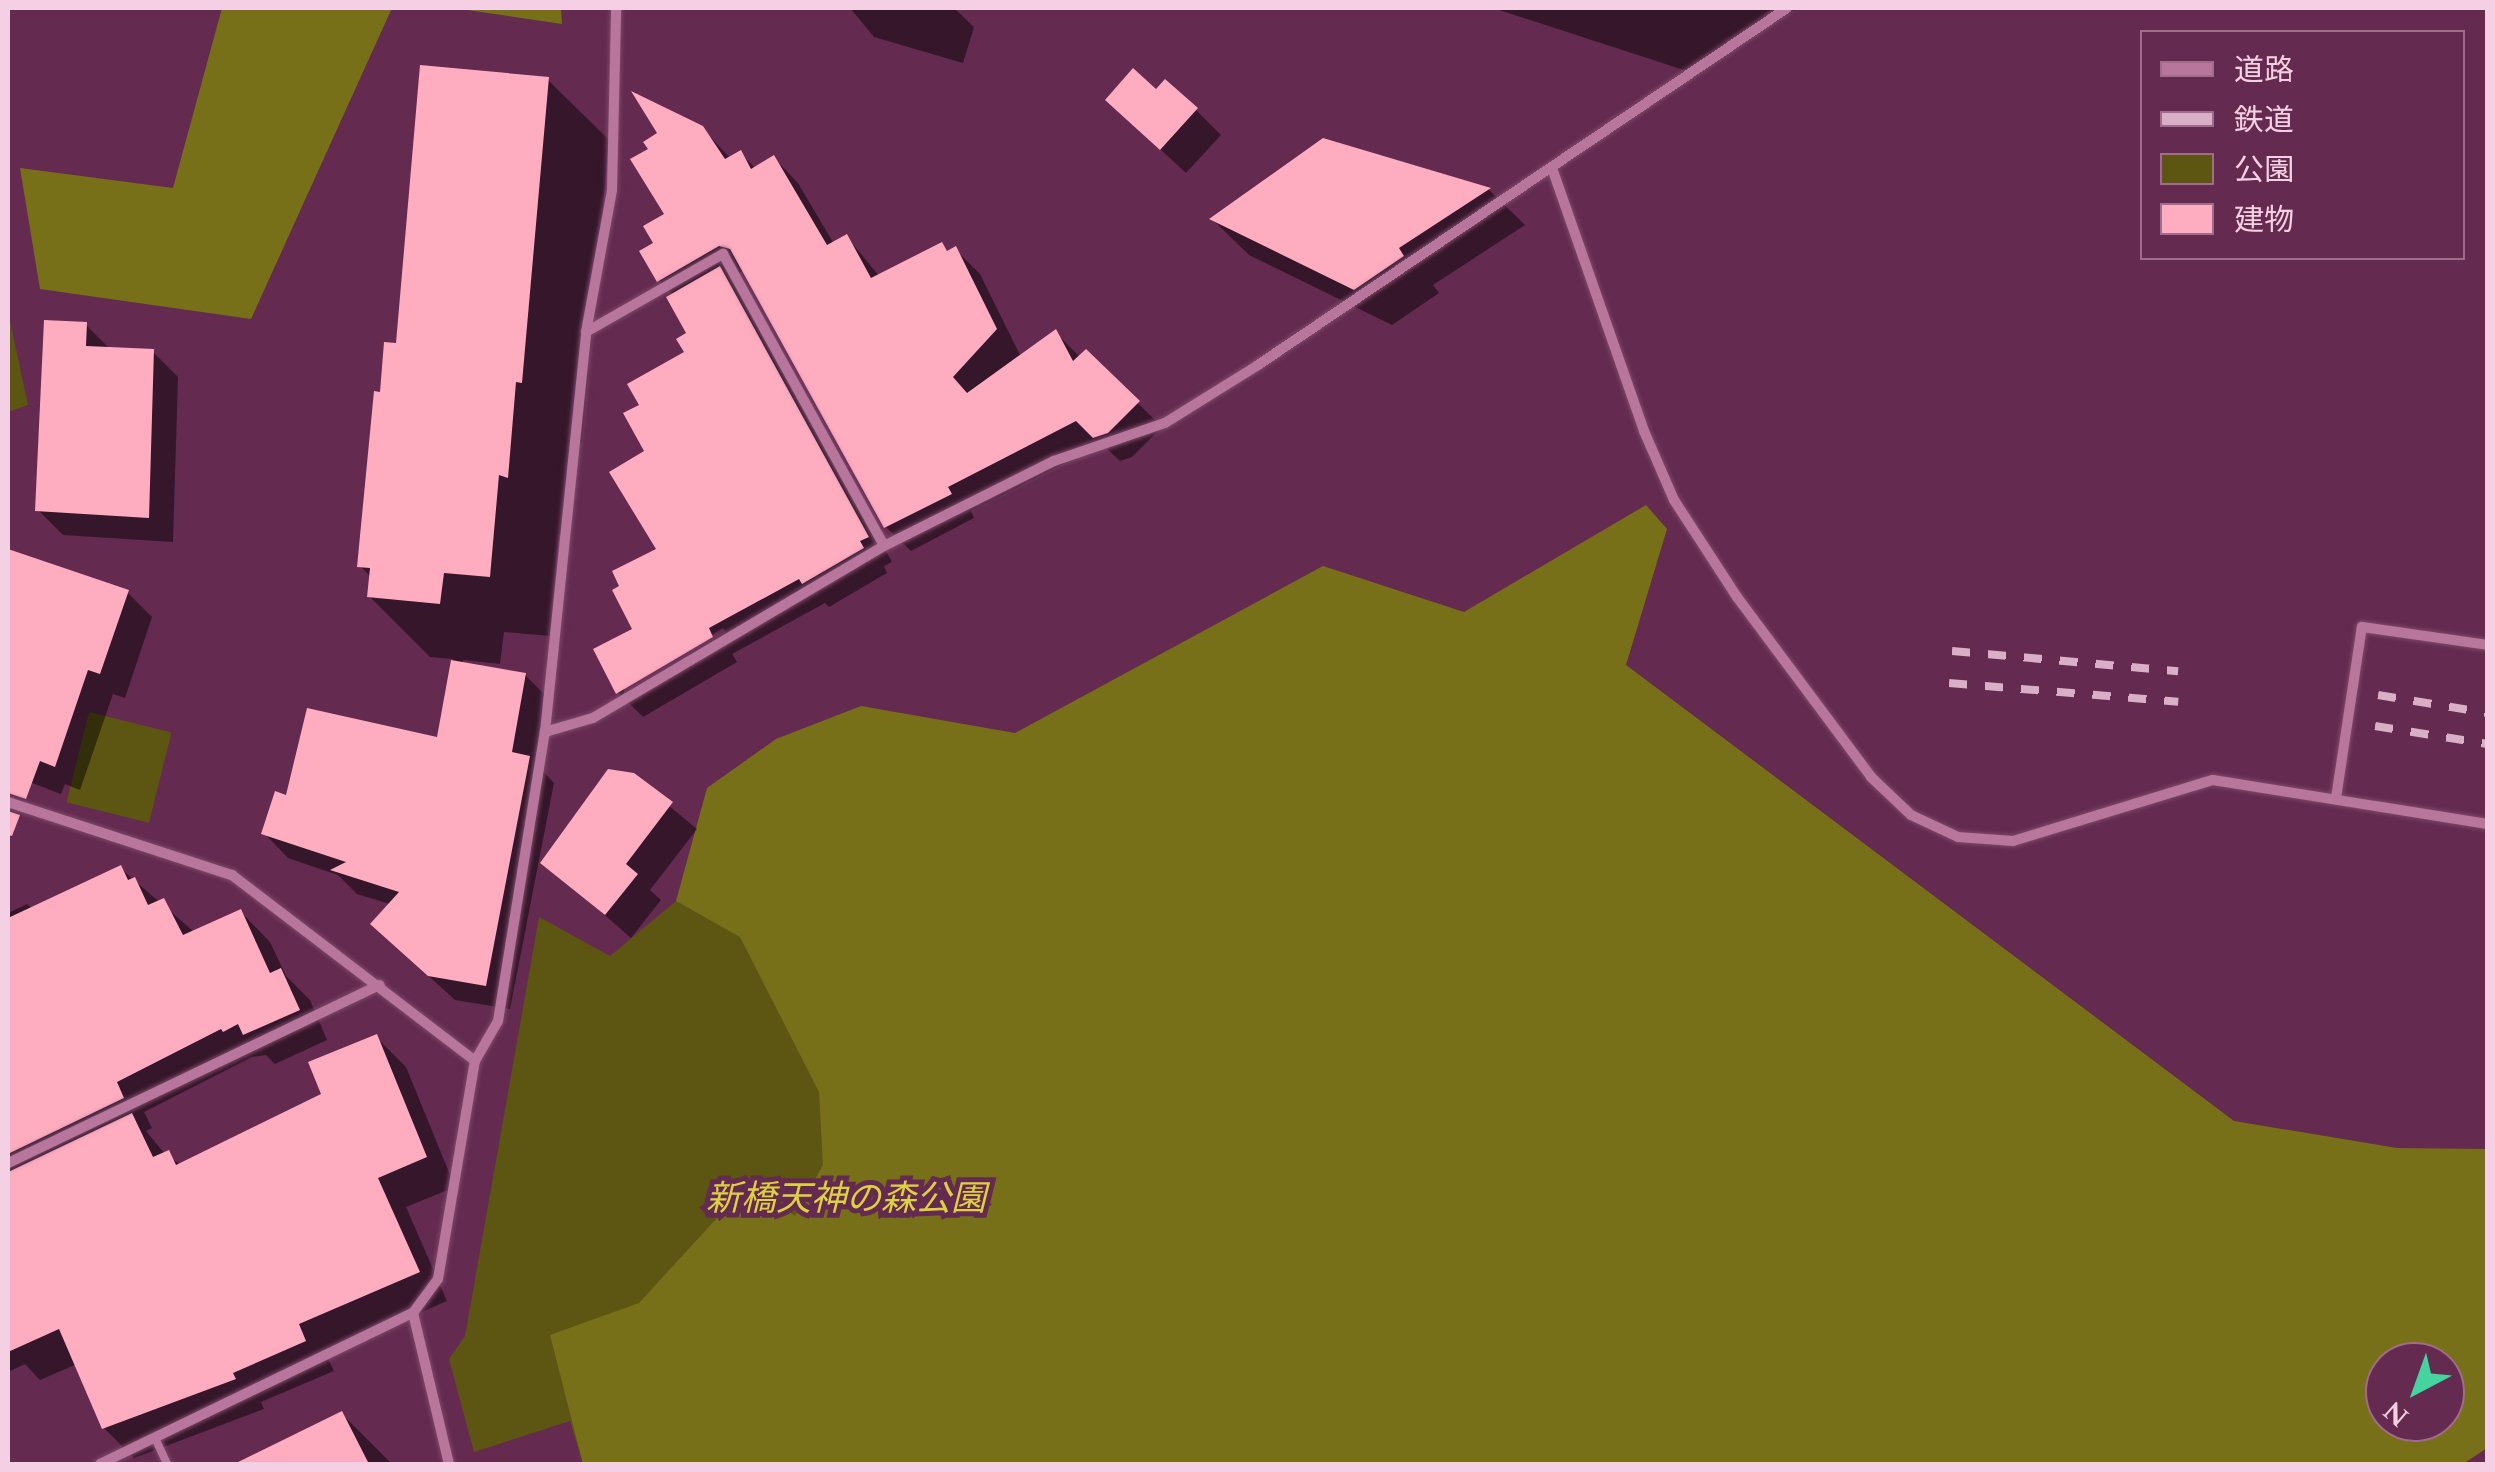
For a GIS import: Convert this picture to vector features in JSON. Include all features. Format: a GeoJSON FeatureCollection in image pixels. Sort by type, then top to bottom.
{"type":"FeatureCollection","features":[{"type":"Feature","properties":{"kind":"street"},"geometry":{"type":"LineString","coordinates":[[100,1464],[413,1313],[438,1279],[475,1061],[498,1021],[545,732],[586,332],[612,190],[616,8]]}},
{"type":"Feature","properties":{"kind":"street"},"geometry":{"type":"LineString","coordinates":[[545,732],[593,718],[884,546],[1054,461],[1165,423],[1787,8]]}},
{"type":"Feature","properties":{"kind":"street"},"geometry":{"type":"LineString","coordinates":[[1552,168],[1644,430],[1674,500],[1737,597],[1871,778],[1911,815],[1958,837],[2013,841],[2213,780],[2488,824]]}},
{"type":"Feature","properties":{"kind":"street"},"geometry":{"type":"LineString","coordinates":[[586,332],[723,254],[884,546]]}},
{"type":"Feature","properties":{"kind":"street"},"geometry":{"type":"LineString","coordinates":[[2336,798],[2362,627],[2488,646]]}},
{"type":"Feature","properties":{"kind":"street"},"geometry":{"type":"LineString","coordinates":[[8,802],[232,875],[475,1061]]}},
{"type":"Feature","properties":{"kind":"street"},"geometry":{"type":"LineString","coordinates":[[8,814],[22,807]]}},
{"type":"Feature","properties":{"kind":"street"},"geometry":{"type":"LineString","coordinates":[[8,1163],[380,985]]}},
{"type":"Feature","properties":{"kind":"street"},"geometry":{"type":"LineString","coordinates":[[413,1313],[449,1464]]}},
{"type":"Feature","properties":{"kind":"lane"},"geometry":{"type":"LineString","coordinates":[[155,1438],[168,1464]]}},
{"type":"Feature","properties":{"kind":"green space"},"geometry":{"type":"Polygon","coordinates":[[[222,8],[392,8],[251,319],[40,289],[20,168],[173,188],[222,8]]]}},
{"type":"Feature","properties":{"kind":"green space"},"geometry":{"type":"Polygon","coordinates":[[[454,8],[561,8],[562,24],[454,8]]]}},
{"type":"Feature","properties":{"kind":"green space"},"geometry":{"type":"Polygon","coordinates":[[[8,312],[28,405],[8,412],[8,312]]]}},
{"type":"Feature","properties":{"kind":"green space","name":"新橋天神の森公園"},"geometry":{"type":"Polygon","coordinates":[[[1646,505],[1667,529],[1626,665],[2234,1121],[2397,1148],[2487,1149],[2487,1448],[2463,1464],[583,1464],[550,1335],[639,1303],[749,1183],[795,1216],[823,1165],[819,1092],[740,937],[676,901],[707,788],[776,739],[861,706],[1015,733],[1323,566],[1464,612],[1646,505]]]}},
{"type":"Feature","properties":{"kind":"green space"},"geometry":{"type":"Polygon","coordinates":[[[89,712],[171,733],[149,823],[67,802],[89,712]]]}},
{"type":"Feature","properties":{"kind":"green space","name":"新橋天神の森公園"},"geometry":{"type":"Polygon","coordinates":[[[676,901],[740,936],[1202,1012],[583,1464],[570,1421],[474,1452],[449,1359],[465,1336],[539,917],[610,956],[676,901]]]}},
{"type":"Feature","properties":{"kind":"building"},"geometry":{"type":"Polygon","coordinates":[[[420,65],[549,77],[522,383],[516,382],[508,478],[499,475],[490,577],[444,573],[440,604],[367,597],[370,568],[357,567],[374,391],[380,392],[384,342],[396,343],[420,65]]]}},
{"type":"Feature","properties":{"kind":"building"},"geometry":{"type":"Polygon","coordinates":[[[1133,68],[1156,89],[1165,79],[1198,108],[1160,150],[1105,100],[1133,68]]]}},
{"type":"Feature","properties":{"kind":"building"},"geometry":{"type":"Polygon","coordinates":[[[631,91],[703,126],[725,159],[741,150],[751,169],[774,155],[827,245],[847,234],[871,278],[942,242],[947,251],[956,246],[997,329],[953,377],[967,393],[1056,329],[1073,361],[1086,349],[1140,401],[1108,433],[1093,438],[1076,421],[948,487],[952,494],[884,528],[730,249],[719,246],[657,282],[639,251],[653,243],[643,226],[664,214],[630,159],[648,149],[643,142],[657,133],[631,91]]]}},
{"type":"Feature","properties":{"kind":"building"},"geometry":{"type":"Polygon","coordinates":[[[1323,138],[1491,188],[1399,248],[1404,256],[1354,290],[1209,219],[1323,138]]]}},
{"type":"Feature","properties":{"kind":"building"},"geometry":{"type":"Polygon","coordinates":[[[720,266],[869,537],[860,541],[864,548],[802,584],[799,579],[709,628],[713,637],[616,694],[593,649],[632,629],[612,590],[619,586],[612,571],[656,549],[609,472],[644,451],[623,413],[639,405],[627,384],[684,352],[676,339],[686,333],[666,297],[720,266]]]}},
{"type":"Feature","properties":{"kind":"building"},"geometry":{"type":"Polygon","coordinates":[[[44,320],[87,322],[86,346],[154,349],[149,518],[35,511],[44,320]]]}},
{"type":"Feature","properties":{"kind":"building"},"geometry":{"type":"Polygon","coordinates":[[[8,549],[129,590],[100,674],[88,670],[55,767],[40,761],[26,799],[8,793],[8,549]]]}},
{"type":"Feature","properties":{"kind":"building"},"geometry":{"type":"Polygon","coordinates":[[[451,660],[526,673],[512,752],[530,756],[486,986],[428,976],[370,924],[399,892],[330,870],[346,862],[261,834],[275,791],[286,795],[307,708],[437,737],[451,660]]]}},
{"type":"Feature","properties":{"kind":"building"},"geometry":{"type":"Polygon","coordinates":[[[608,769],[634,773],[673,802],[626,864],[638,874],[605,915],[540,863],[608,769]]]}},
{"type":"Feature","properties":{"kind":"building"},"geometry":{"type":"Polygon","coordinates":[[[8,811],[20,815],[12,836],[8,835],[8,811]]]}},
{"type":"Feature","properties":{"kind":"building"},"geometry":{"type":"Polygon","coordinates":[[[121,865],[128,880],[135,877],[148,905],[164,898],[183,935],[241,909],[270,973],[281,968],[300,1010],[243,1035],[238,1024],[223,1032],[221,1029],[117,1082],[124,1098],[8,1154],[8,918],[121,865]]]}},
{"type":"Feature","properties":{"kind":"building"},"geometry":{"type":"Polygon","coordinates":[[[377,1034],[427,1157],[378,1178],[420,1272],[299,1324],[306,1341],[233,1373],[236,1379],[102,1429],[59,1329],[8,1352],[8,1172],[132,1113],[153,1157],[169,1150],[176,1165],[321,1094],[308,1062],[377,1034]]]}},
{"type":"Feature","properties":{"kind":"building"},"geometry":{"type":"Polygon","coordinates":[[[342,1411],[369,1464],[234,1464],[338,1413],[342,1411]]]}},
{"type":"Feature","properties":{"kind":"railway"},"geometry":{"type":"LineString","coordinates":[[1952,651],[2178,671]]}},
{"type":"Feature","properties":{"kind":"railway"},"geometry":{"type":"LineString","coordinates":[[1949,683],[2178,702]]}},
{"type":"Feature","properties":{"kind":"railway"},"geometry":{"type":"LineString","coordinates":[[2378,695],[2488,713]]}},
{"type":"Feature","properties":{"kind":"railway"},"geometry":{"type":"LineString","coordinates":[[2375,726],[2488,744]]}}]}
